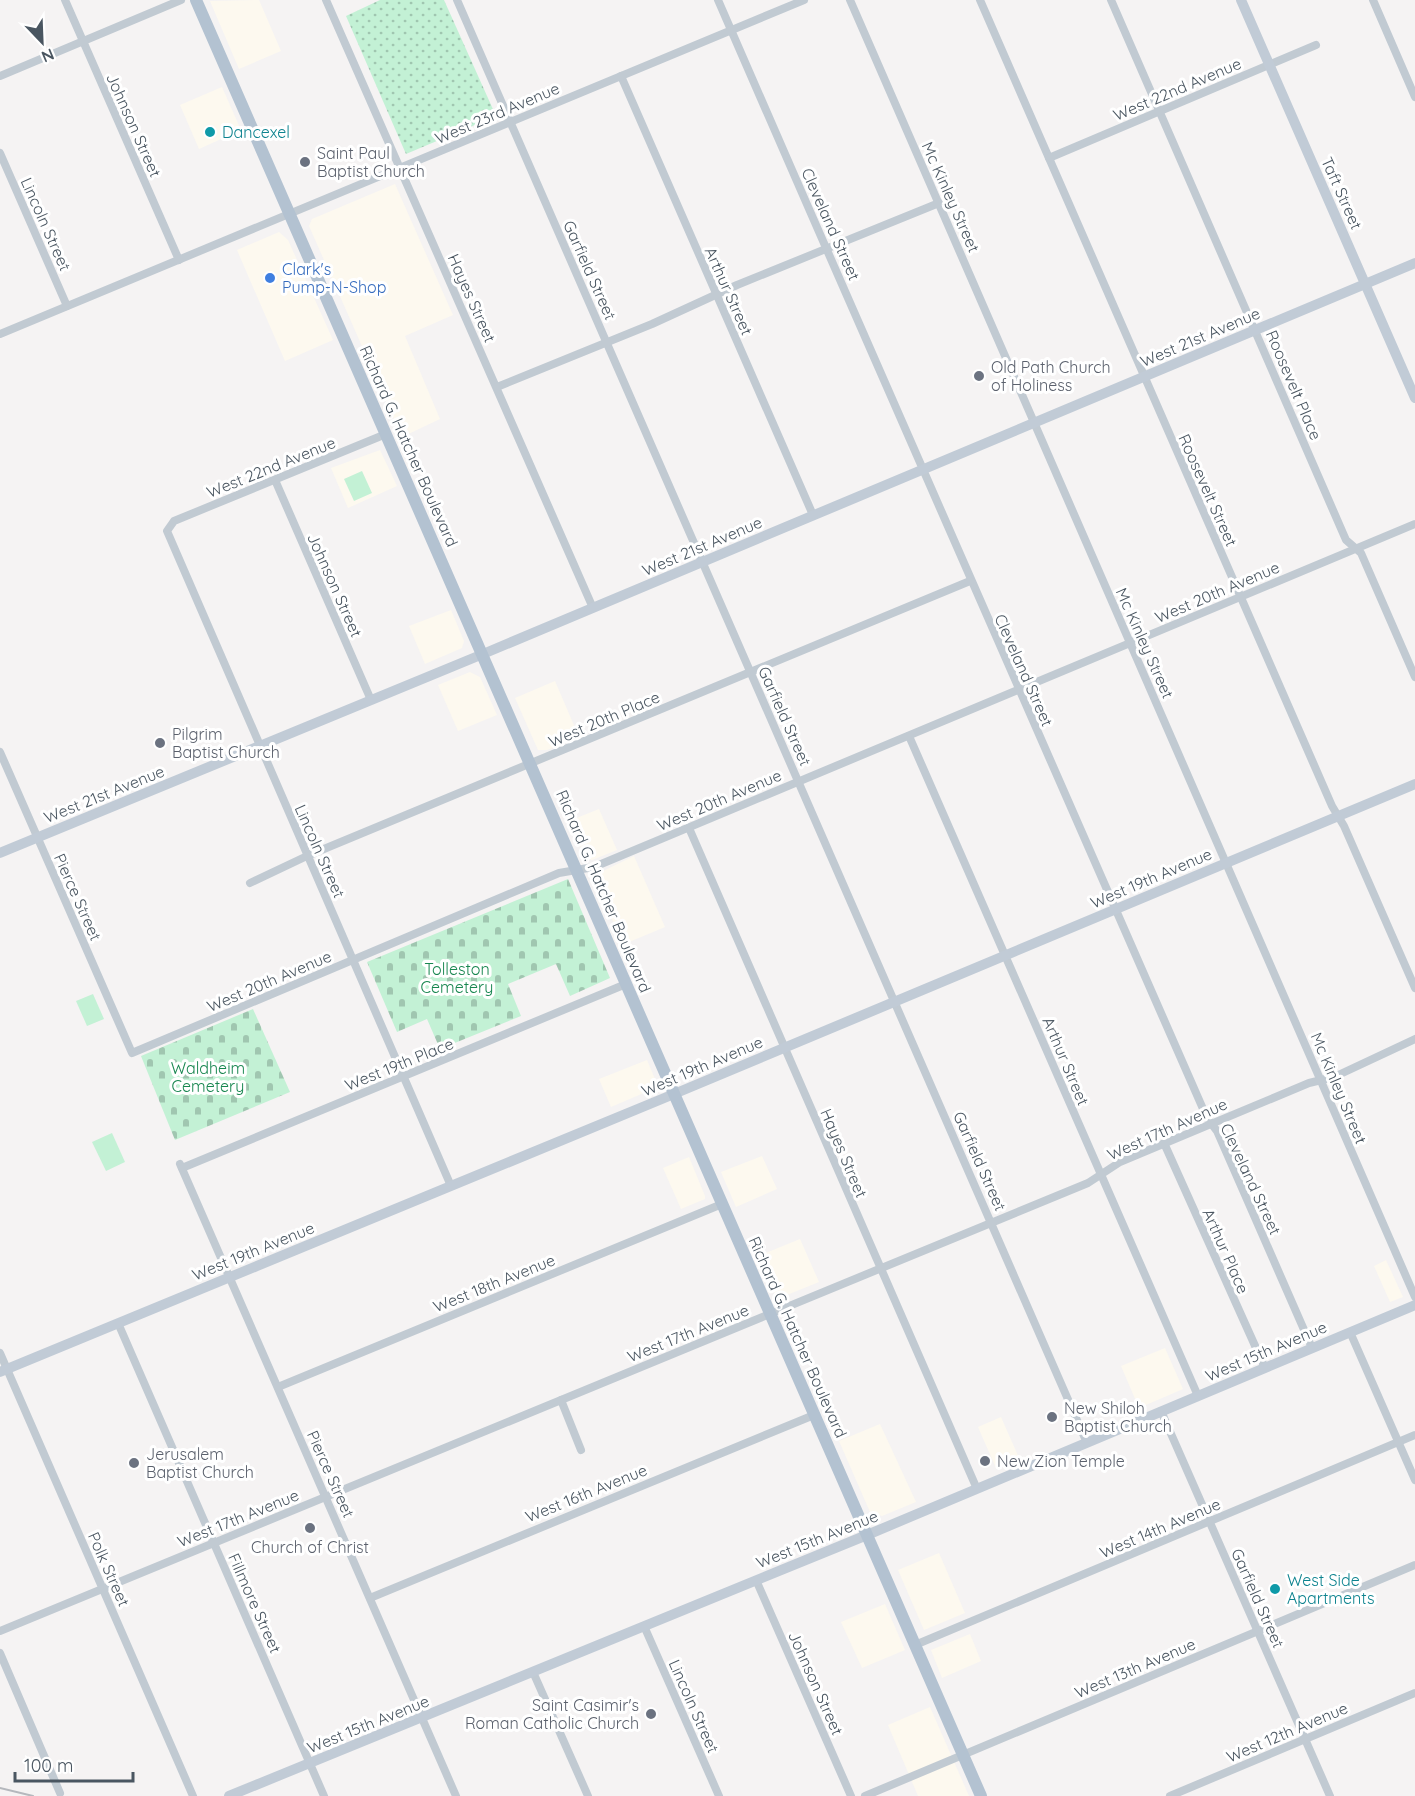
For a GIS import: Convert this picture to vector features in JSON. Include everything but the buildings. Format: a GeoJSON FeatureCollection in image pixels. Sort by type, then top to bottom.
{"type":"FeatureCollection","features":[{"type":"Feature","properties":{"kind":"main road","name":"Richard G. Hatcher Boulevard"},"geometry":{"type":"LineString","coordinates":[[196,0],[981,1796]]}},
{"type":"Feature","properties":{"kind":"street","name":"Johnson Street"},"geometry":{"type":"LineString","coordinates":[[65,0],[178,260]]}},
{"type":"Feature","properties":{"kind":"street"},"geometry":{"type":"LineString","coordinates":[[0,76],[181,0]]}},
{"type":"Feature","properties":{"kind":"street","name":"Hayes Street"},"geometry":{"type":"LineString","coordinates":[[326,0],[593,608]]}},
{"type":"Feature","properties":{"kind":"street","name":"Garfield Street"},"geometry":{"type":"LineString","coordinates":[[457,0],[1087,1443]]}},
{"type":"Feature","properties":{"kind":"street","name":"Cleveland Street"},"geometry":{"type":"LineString","coordinates":[[718,0],[924,469],[970,580],[1312,1348]]}},
{"type":"Feature","properties":{"kind":"street","name":"West 23rd Avenue"},"geometry":{"type":"LineString","coordinates":[[0,334],[804,0]]}},
{"type":"Feature","properties":{"kind":"street","name":"Mc Kinley Street"},"geometry":{"type":"LineString","coordinates":[[850,0],[1415,1297]]}},
{"type":"Feature","properties":{"kind":"street","name":"Roosevelt Street"},"geometry":{"type":"LineString","coordinates":[[980,0],[1240,597],[1415,988]]}},
{"type":"Feature","properties":{"kind":"street","name":"Roosevelt Place"},"geometry":{"type":"LineString","coordinates":[[1111,0],[1348,544],[1361,553],[1415,677]]}},
{"type":"Feature","properties":{"kind":"street","name":"Taft Street"},"geometry":{"type":"LineString","coordinates":[[1241,0],[1414,394]]}},
{"type":"Feature","properties":{"kind":"street"},"geometry":{"type":"LineString","coordinates":[[1373,0],[1415,97]]}},
{"type":"Feature","properties":{"kind":"street","name":"West 22nd Avenue"},"geometry":{"type":"LineString","coordinates":[[1049,158],[1316,45]]}},
{"type":"Feature","properties":{"kind":"street","name":"Arthur Street"},"geometry":{"type":"LineString","coordinates":[[621,76],[813,516]]}},
{"type":"Feature","properties":{"kind":"street","name":"Lincoln Street"},"geometry":{"type":"LineString","coordinates":[[0,153],[67,306]]}},
{"type":"Feature","properties":{"kind":"street"},"geometry":{"type":"LineString","coordinates":[[497,387],[939,203]]}},
{"type":"Feature","properties":{"kind":"street","name":"West 21st Avenue"},"geometry":{"type":"LineString","coordinates":[[0,853],[704,562],[1415,263]]}},
{"type":"Feature","properties":{"kind":"street","name":"West 22nd Avenue"},"geometry":{"type":"LineString","coordinates":[[167,527],[174,521],[386,434]]}},
{"type":"Feature","properties":{"kind":"street","name":"Johnson Street"},"geometry":{"type":"LineString","coordinates":[[275,480],[371,700]]}},
{"type":"Feature","properties":{"kind":"street","name":"West 20th Avenue"},"geometry":{"type":"LineString","coordinates":[[132,1053],[559,873],[594,867],[1415,524]]}},
{"type":"Feature","properties":{"kind":"street","name":"Lincoln Street"},"geometry":{"type":"LineString","coordinates":[[167,527],[168,536],[452,1186]]}},
{"type":"Feature","properties":{"kind":"street","name":"West 20th Place"},"geometry":{"type":"LineString","coordinates":[[250,883],[307,856],[970,580]]}},
{"type":"Feature","properties":{"kind":"street","name":"Arthur Street"},"geometry":{"type":"LineString","coordinates":[[909,736],[1198,1396]]}},
{"type":"Feature","properties":{"kind":"street","name":"Pierce Street"},"geometry":{"type":"LineString","coordinates":[[0,752],[132,1053]]}},
{"type":"Feature","properties":{"kind":"street","name":"West 19th Avenue"},"geometry":{"type":"LineString","coordinates":[[4,1370],[674,1094],[1415,784]]}},
{"type":"Feature","properties":{"kind":"street","name":"Hayes Street"},"geometry":{"type":"LineString","coordinates":[[688,828],[977,1489]]}},
{"type":"Feature","properties":{"kind":"street","name":"West 19th Place"},"geometry":{"type":"LineString","coordinates":[[181,1166],[626,984]]}},
{"type":"Feature","properties":{"kind":"street","name":"West 17th Avenue"},"geometry":{"type":"LineString","coordinates":[[0,1631],[1088,1183],[1120,1162],[1321,1080],[1334,1077],[1415,1039]]}},
{"type":"Feature","properties":{"kind":"street","name":"Arthur Place"},"geometry":{"type":"LineString","coordinates":[[1164,1143],[1265,1368]]}},
{"type":"Feature","properties":{"kind":"street","name":"Pierce Street"},"geometry":{"type":"LineString","coordinates":[[181,1166],[456,1796]]}},
{"type":"Feature","properties":{"kind":"street","name":"West 18th Avenue"},"geometry":{"type":"LineString","coordinates":[[278,1387],[722,1204]]}},
{"type":"Feature","properties":{"kind":"street","name":"West 15th Avenue"},"geometry":{"type":"LineString","coordinates":[[229,1796],[867,1535],[1415,1305]]}},
{"type":"Feature","properties":{"kind":"street","name":"Fillmore Street"},"geometry":{"type":"LineString","coordinates":[[118,1323],[324,1796]]}},
{"type":"Feature","properties":{"kind":"street"},"geometry":{"type":"LineString","coordinates":[[1350,1332],[1415,1480]]}},
{"type":"Feature","properties":{"kind":"street","name":"Polk Street"},"geometry":{"type":"LineString","coordinates":[[0,1353],[4,1370],[103,1588],[193,1796]]}},
{"type":"Feature","properties":{"kind":"street"},"geometry":{"type":"LineString","coordinates":[[561,1400],[581,1450]]}},
{"type":"Feature","properties":{"kind":"street","name":"Garfield Street"},"geometry":{"type":"LineString","coordinates":[[1161,1411],[1330,1796]]}},
{"type":"Feature","properties":{"kind":"street","name":"West 16th Avenue"},"geometry":{"type":"LineString","coordinates":[[370,1598],[814,1415]]}},
{"type":"Feature","properties":{"kind":"street","name":"West 14th Avenue"},"geometry":{"type":"LineString","coordinates":[[915,1645],[1415,1435]]}},
{"type":"Feature","properties":{"kind":"street","name":"West 13th Avenue"},"geometry":{"type":"LineString","coordinates":[[865,1796],[1415,1565]]}},
{"type":"Feature","properties":{"kind":"street","name":"Johnson Street"},"geometry":{"type":"LineString","coordinates":[[756,1580],[851,1796]]}},
{"type":"Feature","properties":{"kind":"street","name":"Lincoln Street"},"geometry":{"type":"LineString","coordinates":[[644,1626],[719,1796]]}},
{"type":"Feature","properties":{"kind":"street"},"geometry":{"type":"LineString","coordinates":[[0,1653],[60,1793]]}},
{"type":"Feature","properties":{"kind":"street"},"geometry":{"type":"LineString","coordinates":[[533,1672],[588,1796]]}},
{"type":"Feature","properties":{"kind":"street","name":"West 12th Avenue"},"geometry":{"type":"LineString","coordinates":[[1170,1796],[1415,1693]]}},
{"type":"Feature","properties":{"kind":"shaded area"},"geometry":{"type":"Polygon","coordinates":[[[259,0],[281,51],[239,69],[210,1],[259,0]]]}},
{"type":"Feature","properties":{"kind":"shaded area"},"geometry":{"type":"Polygon","coordinates":[[[222,87],[241,130],[199,149],[180,105],[222,87]]]}},
{"type":"Feature","properties":{"kind":"shaded area"},"geometry":{"type":"Polygon","coordinates":[[[395,184],[453,315],[405,336],[440,419],[402,437],[309,226],[312,219],[395,184]]]}},
{"type":"Feature","properties":{"kind":"shaded area"},"geometry":{"type":"Polygon","coordinates":[[[279,232],[288,240],[333,340],[285,361],[237,250],[279,232]]]}},
{"type":"Feature","properties":{"kind":"shaded area"},"geometry":{"type":"Polygon","coordinates":[[[380,450],[397,486],[348,508],[331,468],[380,450]]]}},
{"type":"Feature","properties":{"kind":"shaded area"},"geometry":{"type":"Polygon","coordinates":[[[451,610],[464,641],[462,648],[425,664],[409,626],[451,610]]]}},
{"type":"Feature","properties":{"kind":"shaded area"},"geometry":{"type":"Polygon","coordinates":[[[470,672],[480,677],[497,715],[458,731],[438,685],[470,672]]]}},
{"type":"Feature","properties":{"kind":"shaded area"},"geometry":{"type":"Polygon","coordinates":[[[555,681],[579,737],[547,750],[538,750],[515,698],[555,681]]]}},
{"type":"Feature","properties":{"kind":"shaded area"},"geometry":{"type":"Polygon","coordinates":[[[599,809],[617,850],[592,860],[585,858],[569,821],[599,809]]]}},
{"type":"Feature","properties":{"kind":"shaded area"},"geometry":{"type":"Polygon","coordinates":[[[634,856],[665,927],[622,945],[596,877],[599,873],[634,856]]]}},
{"type":"Feature","properties":{"kind":"shaded area"},"geometry":{"type":"Polygon","coordinates":[[[647,1060],[655,1079],[653,1089],[611,1107],[599,1079],[647,1060]]]}},
{"type":"Feature","properties":{"kind":"shaded area"},"geometry":{"type":"Polygon","coordinates":[[[762,1156],[777,1189],[736,1207],[721,1172],[762,1156]]]}},
{"type":"Feature","properties":{"kind":"shaded area"},"geometry":{"type":"Polygon","coordinates":[[[689,1157],[705,1199],[681,1209],[663,1168],[689,1157]]]}},
{"type":"Feature","properties":{"kind":"shaded area"},"geometry":{"type":"Polygon","coordinates":[[[800,1239],[819,1282],[777,1299],[758,1256],[800,1239]]]}},
{"type":"Feature","properties":{"kind":"shaded area"},"geometry":{"type":"Polygon","coordinates":[[[1386,1260],[1403,1297],[1390,1302],[1374,1266],[1386,1260]]]}},
{"type":"Feature","properties":{"kind":"shaded area"},"geometry":{"type":"Polygon","coordinates":[[[1165,1348],[1183,1389],[1139,1408],[1121,1366],[1165,1348]]]}},
{"type":"Feature","properties":{"kind":"shaded area"},"geometry":{"type":"Polygon","coordinates":[[[1001,1417],[1019,1458],[996,1468],[978,1427],[1001,1417]]]}},
{"type":"Feature","properties":{"kind":"shaded area"},"geometry":{"type":"Polygon","coordinates":[[[880,1424],[916,1502],[882,1516],[870,1512],[839,1441],[880,1424]]]}},
{"type":"Feature","properties":{"kind":"shaded area"},"geometry":{"type":"Polygon","coordinates":[[[939,1553],[965,1613],[924,1630],[898,1570],[939,1553]]]}},
{"type":"Feature","properties":{"kind":"shaded area"},"geometry":{"type":"Polygon","coordinates":[[[885,1604],[905,1650],[862,1668],[841,1622],[885,1604]]]}},
{"type":"Feature","properties":{"kind":"shaded area"},"geometry":{"type":"Polygon","coordinates":[[[970,1634],[981,1661],[942,1678],[931,1650],[970,1634]]]}},
{"type":"Feature","properties":{"kind":"shaded area"},"geometry":{"type":"Polygon","coordinates":[[[930,1707],[969,1796],[918,1796],[888,1725],[930,1707]]]}},
{"type":"Feature","properties":{"kind":"green space"},"geometry":{"type":"Polygon","coordinates":[[[380,0],[444,0],[496,116],[406,154],[346,16],[380,0]]]}},
{"type":"Feature","properties":{"kind":"green space"},"geometry":{"type":"Polygon","coordinates":[[[362,471],[372,493],[354,501],[344,479],[362,471]]]}},
{"type":"Feature","properties":{"kind":"green space","name":"Tolleston Cemetery"},"geometry":{"type":"Polygon","coordinates":[[[568,879],[610,978],[570,996],[556,964],[508,984],[521,1016],[440,1049],[427,1019],[397,1032],[367,962],[568,879]]]}},
{"type":"Feature","properties":{"kind":"green space"},"geometry":{"type":"Polygon","coordinates":[[[93,994],[104,1019],[87,1026],[76,1001],[93,994]]]}},
{"type":"Feature","properties":{"kind":"green space","name":"Waldheim Cemetery"},"geometry":{"type":"Polygon","coordinates":[[[253,1009],[290,1092],[175,1140],[141,1056],[253,1009]]]}},
{"type":"Feature","properties":{"kind":"green space"},"geometry":{"type":"Polygon","coordinates":[[[112,1133],[125,1162],[106,1171],[92,1142],[112,1133]]]}},
{"type":"Feature","properties":{"kind":"railway"},"geometry":{"type":"LineString","coordinates":[[0,1788],[33,1796]]}},
{"type":"Feature","properties":{"kind":"place","name":"Dancexel"},"geometry":{"type":"Point","coordinates":[210,132]}},
{"type":"Feature","properties":{"kind":"place","name":"Saint Paul Baptist Church"},"geometry":{"type":"Point","coordinates":[305,162]}},
{"type":"Feature","properties":{"kind":"place","name":"Clark's Pump-N-Shop"},"geometry":{"type":"Point","coordinates":[270,278]}},
{"type":"Feature","properties":{"kind":"place","name":"Old Path Church of Holiness"},"geometry":{"type":"Point","coordinates":[979,376]}},
{"type":"Feature","properties":{"kind":"place","name":"Pilgrim Baptist Church"},"geometry":{"type":"Point","coordinates":[160,743]}},
{"type":"Feature","properties":{"kind":"place","name":"New Shiloh Baptist Church"},"geometry":{"type":"Point","coordinates":[1052,1417]}},
{"type":"Feature","properties":{"kind":"place","name":"New Zion Temple"},"geometry":{"type":"Point","coordinates":[985,1461]}},
{"type":"Feature","properties":{"kind":"place","name":"Jerusalem Baptist Church"},"geometry":{"type":"Point","coordinates":[134,1463]}},
{"type":"Feature","properties":{"kind":"place","name":"Church of Christ"},"geometry":{"type":"Point","coordinates":[310,1528]}},
{"type":"Feature","properties":{"kind":"place","name":"West Side Apartments"},"geometry":{"type":"Point","coordinates":[1275,1589]}},
{"type":"Feature","properties":{"kind":"place","name":"Saint Casimir's Roman Catholic Church"},"geometry":{"type":"Point","coordinates":[651,1714]}}]}
